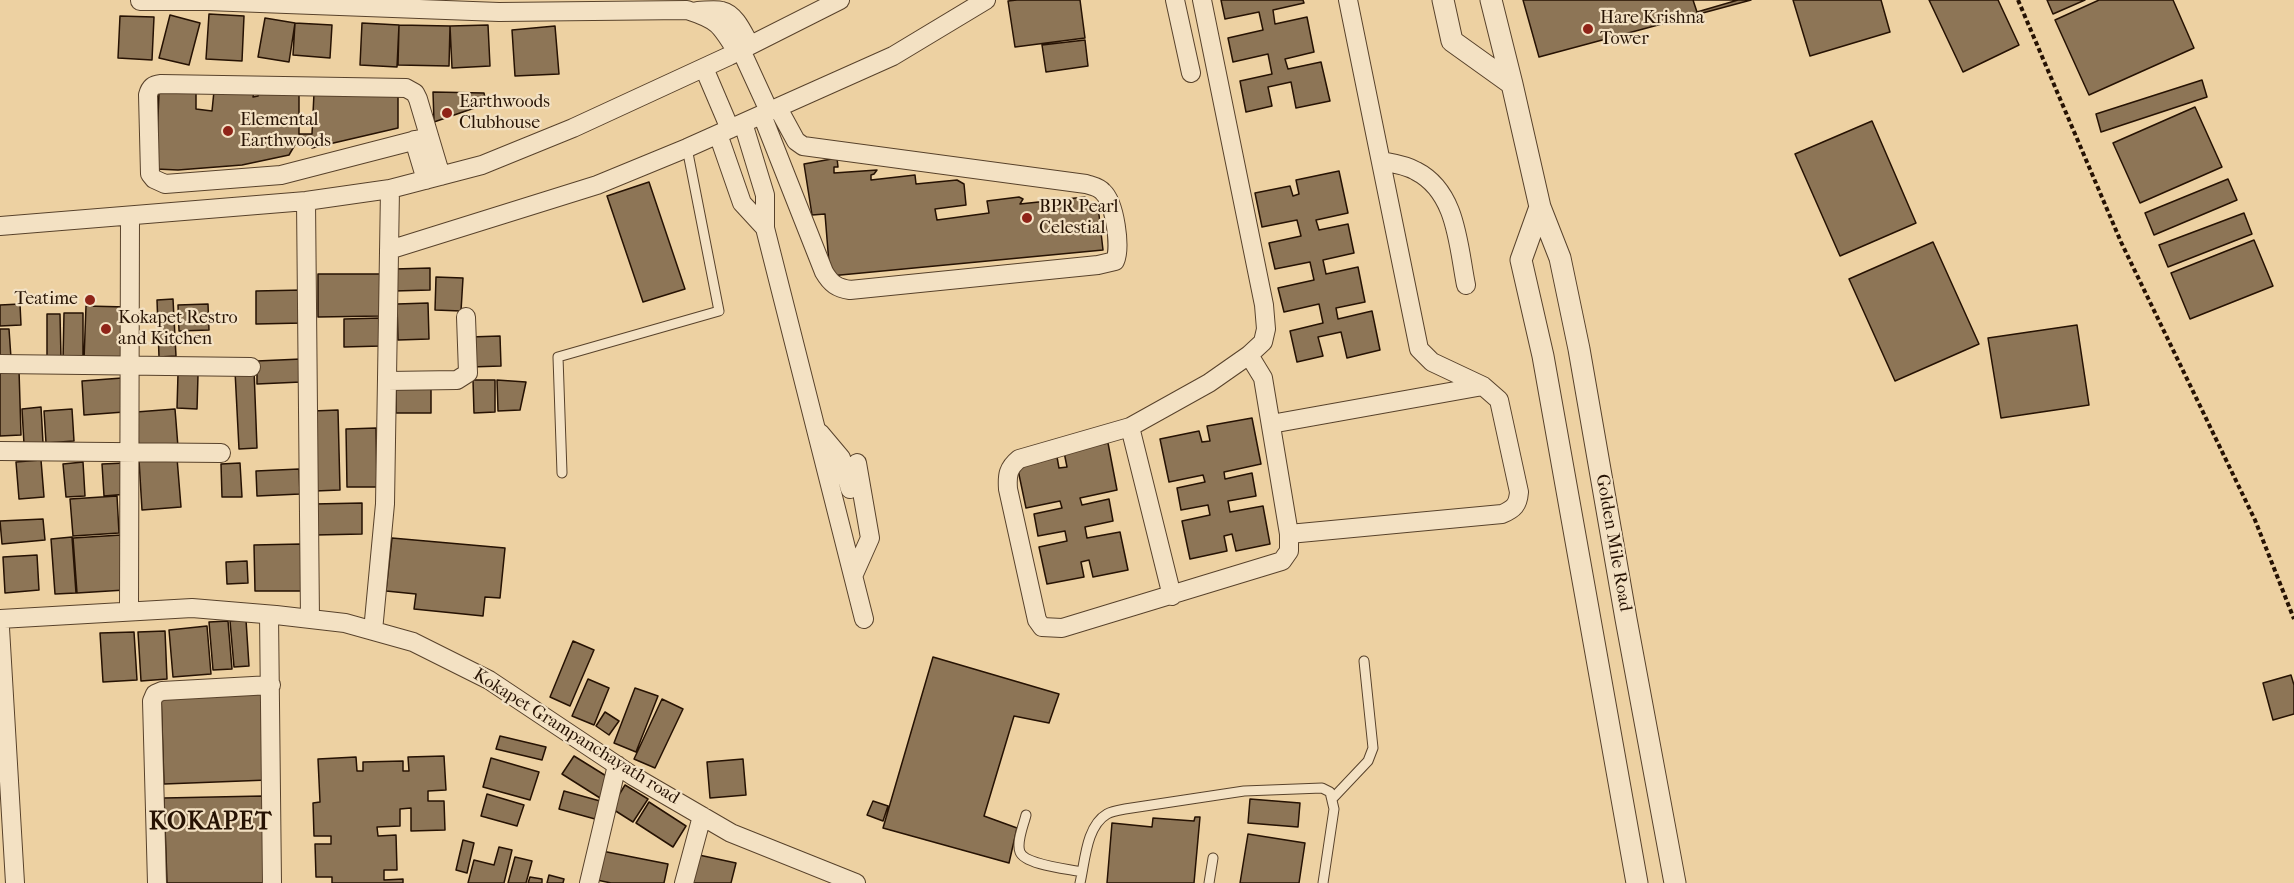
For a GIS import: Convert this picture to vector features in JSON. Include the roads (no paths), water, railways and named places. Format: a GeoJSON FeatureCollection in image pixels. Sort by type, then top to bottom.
{"type":"FeatureCollection","features":[{"type":"Feature","properties":{"kind":"street"},"geometry":{"type":"LineString","coordinates":[[0,226],[306,201],[390,189],[434,178],[482,165],[573,128],[704,68],[840,0]]}},
{"type":"Feature","properties":{"kind":"street"},"geometry":{"type":"LineString","coordinates":[[389,250],[597,185],[687,148],[893,56],[986,0]]}},
{"type":"Feature","properties":{"kind":"street"},"geometry":{"type":"LineString","coordinates":[[1175,0],[1191,73]]}},
{"type":"Feature","properties":{"kind":"street"},"geometry":{"type":"LineString","coordinates":[[1202,0],[1264,305],[1266,329],[1263,342],[1249,355],[1209,383],[1130,427],[1019,459],[1011,466],[1007,476],[1008,489],[1037,620],[1042,627],[1062,628],[1282,561],[1289,551],[1289,534],[1263,378],[1249,355]]}},
{"type":"Feature","properties":{"kind":"street"},"geometry":{"type":"LineString","coordinates":[[1289,534],[1502,514],[1511,510],[1518,502],[1519,492],[1499,400],[1483,386],[1432,362],[1419,349],[1348,0]]}},
{"type":"Feature","properties":{"kind":"street"},"geometry":{"type":"LineString","coordinates":[[1443,0],[1452,41],[1512,84]]}},
{"type":"Feature","properties":{"kind":"street","name":"Golden Mile Road"},"geometry":{"type":"LineString","coordinates":[[1491,0],[1540,207],[1560,258],[1580,349],[1624,607],[1675,883]]}},
{"type":"Feature","properties":{"kind":"street"},"geometry":{"type":"LineString","coordinates":[[140,1],[500,6],[656,5],[687,10],[708,17],[722,27],[743,49],[770,111],[778,155],[824,272],[829,281],[838,288],[860,289],[1098,265],[1114,261],[1117,255],[1119,245],[1112,210],[1105,193],[1086,184],[799,145],[778,155]]}},
{"type":"Feature","properties":{"kind":"street"},"geometry":{"type":"LineString","coordinates":[[704,68],[730,129],[765,195],[765,228],[864,619]]}},
{"type":"Feature","properties":{"kind":"street"},"geometry":{"type":"LineString","coordinates":[[421,139],[281,175],[165,184],[154,179],[150,174],[149,89],[161,84],[396,87],[415,93],[421,139],[434,178]]}},
{"type":"Feature","properties":{"kind":"street"},"geometry":{"type":"LineString","coordinates":[[770,111],[799,145]]}},
{"type":"Feature","properties":{"kind":"street"},"geometry":{"type":"LineString","coordinates":[[730,129],[742,203],[765,228]]}},
{"type":"Feature","properties":{"kind":"street"},"geometry":{"type":"LineString","coordinates":[[1380,161],[1415,170],[1441,190],[1453,218],[1466,285]]}},
{"type":"Feature","properties":{"kind":"street"},"geometry":{"type":"LineString","coordinates":[[373,631],[385,504],[390,189]]}},
{"type":"Feature","properties":{"kind":"street"},"geometry":{"type":"LineString","coordinates":[[306,201],[310,619]]}},
{"type":"Feature","properties":{"kind":"street","name":"Golden Mile Road"},"geometry":{"type":"LineString","coordinates":[[1540,207],[1521,260],[1543,356],[1637,883]]}},
{"type":"Feature","properties":{"kind":"street"},"geometry":{"type":"LineString","coordinates":[[129,611],[130,216]]}},
{"type":"Feature","properties":{"kind":"street"},"geometry":{"type":"LineString","coordinates":[[387,381],[457,380],[468,373],[466,317]]}},
{"type":"Feature","properties":{"kind":"street"},"geometry":{"type":"LineString","coordinates":[[0,364],[252,367]]}},
{"type":"Feature","properties":{"kind":"street"},"geometry":{"type":"LineString","coordinates":[[1271,424],[1483,386]]}},
{"type":"Feature","properties":{"kind":"street"},"geometry":{"type":"LineString","coordinates":[[1130,427],[1172,596]]}},
{"type":"Feature","properties":{"kind":"street"},"geometry":{"type":"LineString","coordinates":[[817,429],[844,463],[861,534]]}},
{"type":"Feature","properties":{"kind":"street"},"geometry":{"type":"LineString","coordinates":[[0,451],[221,453]]}},
{"type":"Feature","properties":{"kind":"street"},"geometry":{"type":"LineString","coordinates":[[854,574],[870,538],[857,463]]}},
{"type":"Feature","properties":{"kind":"street","name":"Kokapet Grampanchayath road"},"geometry":{"type":"LineString","coordinates":[[0,620],[192,608],[345,623],[413,642],[489,680],[617,765],[731,832],[856,883]]}},
{"type":"Feature","properties":{"kind":"street"},"geometry":{"type":"LineString","coordinates":[[263,614],[272,883]]}},
{"type":"Feature","properties":{"kind":"street"},"geometry":{"type":"LineString","coordinates":[[0,628],[15,883]]}},
{"type":"Feature","properties":{"kind":"street"},"geometry":{"type":"LineString","coordinates":[[157,883],[152,700],[155,694],[162,691],[266,685]]}},
{"type":"Feature","properties":{"kind":"street"},"geometry":{"type":"LineString","coordinates":[[589,883],[617,765]]}},
{"type":"Feature","properties":{"kind":"street"},"geometry":{"type":"LineString","coordinates":[[684,883],[702,816]]}},
{"type":"Feature","properties":{"kind":"lane"},"geometry":{"type":"LineString","coordinates":[[562,473],[558,357],[718,311],[687,148]]}},
{"type":"Feature","properties":{"kind":"lane"},"geometry":{"type":"LineString","coordinates":[[1333,798],[1368,761],[1373,748],[1364,662]]}},
{"type":"Feature","properties":{"kind":"lane"},"geometry":{"type":"LineString","coordinates":[[1080,883],[1090,835],[1097,822],[1107,814],[1125,809],[1244,791],[1322,788],[1330,792],[1334,809],[1323,883]]}},
{"type":"Feature","properties":{"kind":"lane"},"geometry":{"type":"LineString","coordinates":[[1026,814],[1019,844],[1020,852],[1027,860],[1082,872]]}},
{"type":"Feature","properties":{"kind":"lane"},"geometry":{"type":"LineString","coordinates":[[1209,883],[1213,858]]}},
{"type":"Feature","properties":{"kind":"place","name":"Hare Krishna Tower"},"geometry":{"type":"Point","coordinates":[1588,29]}},
{"type":"Feature","properties":{"kind":"place","name":"Earthwoods Clubhouse"},"geometry":{"type":"Point","coordinates":[447,113]}},
{"type":"Feature","properties":{"kind":"place","name":"Elemental Earthwoods"},"geometry":{"type":"Point","coordinates":[228,131]}},
{"type":"Feature","properties":{"kind":"place","name":"BPR Pearl Celestial"},"geometry":{"type":"Point","coordinates":[1027,218]}},
{"type":"Feature","properties":{"kind":"place","name":"Teatime"},"geometry":{"type":"Point","coordinates":[90,300]}},
{"type":"Feature","properties":{"kind":"place","name":"Kokapet Restro and Kitchen"},"geometry":{"type":"Point","coordinates":[106,329]}},
{"type":"Feature","properties":{"kind":"district","name":"KOKAPET"},"geometry":{"type":"Point","coordinates":[211,823]}}]}
